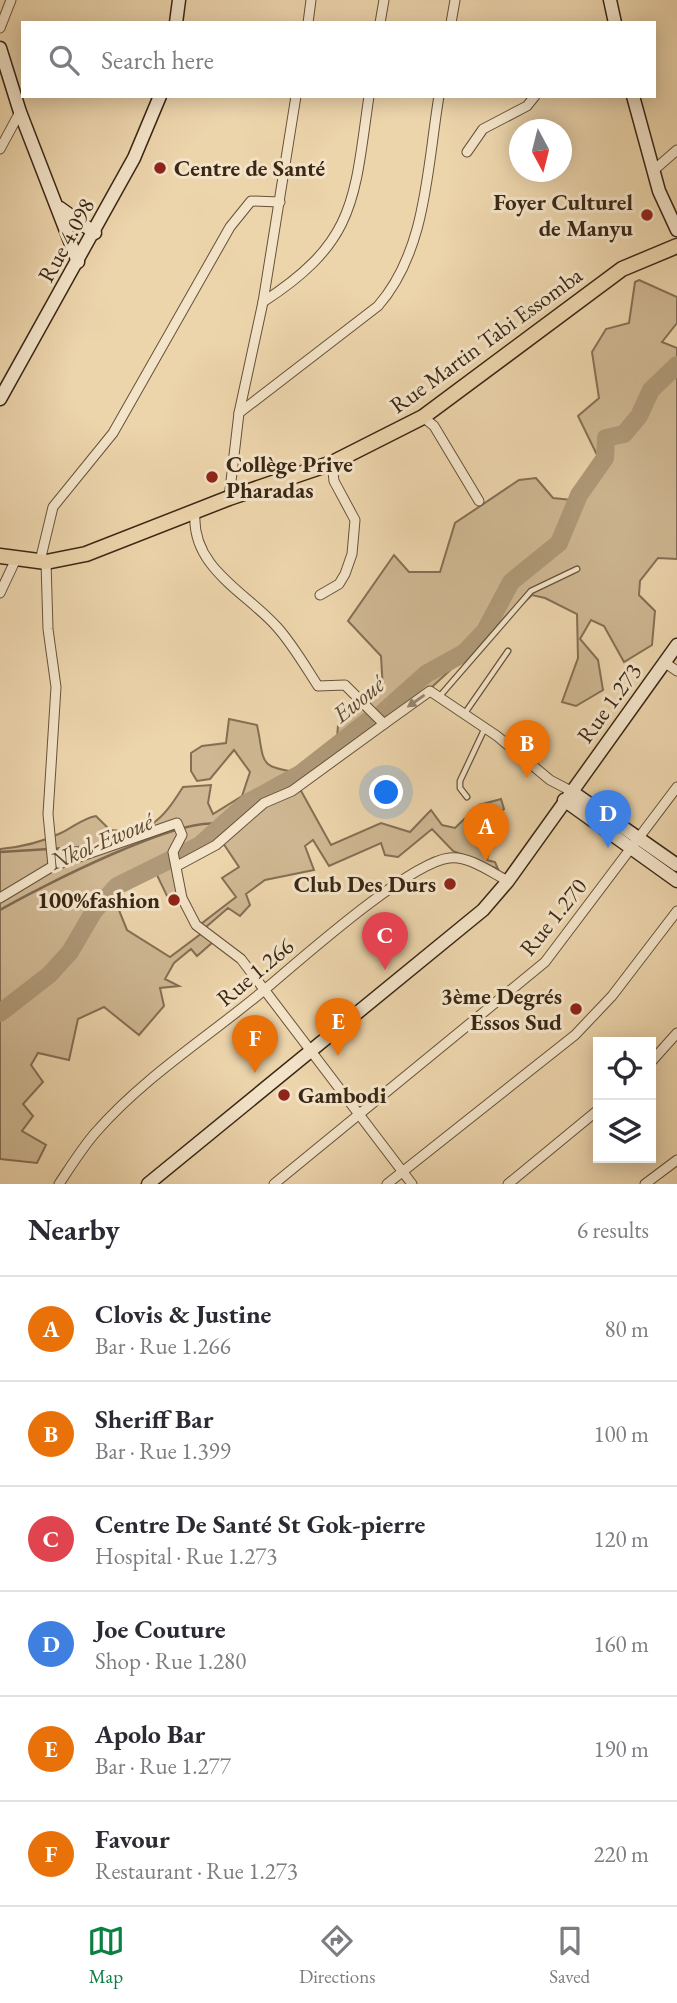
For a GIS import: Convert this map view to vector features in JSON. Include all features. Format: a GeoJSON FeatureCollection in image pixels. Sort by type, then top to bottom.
{"type":"FeatureCollection","features":[{"type":"Feature","properties":{"kind":"main road"},"geometry":{"type":"LineString","coordinates":[[176,21],[179,0]]}},
{"type":"Feature","properties":{"kind":"main road"},"geometry":{"type":"LineString","coordinates":[[610,0],[612,21]]}},
{"type":"Feature","properties":{"kind":"main road"},"geometry":{"type":"LineString","coordinates":[[0,48],[3,67],[78,262]]}},
{"type":"Feature","properties":{"kind":"main road","name":"Rue 4.098"},"geometry":{"type":"LineString","coordinates":[[0,399],[94,233],[145,134],[159,98]]}},
{"type":"Feature","properties":{"kind":"main road"},"geometry":{"type":"LineString","coordinates":[[634,98],[666,208],[677,230]]}},
{"type":"Feature","properties":{"kind":"main road"},"geometry":{"type":"LineString","coordinates":[[59,208],[94,233]]}},
{"type":"Feature","properties":{"kind":"main road","name":"Rue Martin Tabi Essomba"},"geometry":{"type":"LineString","coordinates":[[0,556],[43,561],[86,554],[229,498],[332,463],[424,417],[622,269],[677,246]]}},
{"type":"Feature","properties":{"kind":"main road","name":"Rue 1.273"},"geometry":{"type":"LineString","coordinates":[[148,1184],[308,1051],[469,924],[508,881],[677,645]]}},
{"type":"Feature","properties":{"kind":"main road"},"geometry":{"type":"LineString","coordinates":[[568,795],[636,842],[677,865]]}},
{"type":"Feature","properties":{"kind":"main road"},"geometry":{"type":"LineString","coordinates":[[636,842],[677,881]]}},
{"type":"Feature","properties":{"kind":"street"},"geometry":{"type":"LineString","coordinates":[[0,28],[11,0]]}},
{"type":"Feature","properties":{"kind":"street"},"geometry":{"type":"LineString","coordinates":[[308,21],[311,0]]}},
{"type":"Feature","properties":{"kind":"street"},"geometry":{"type":"LineString","coordinates":[[380,21],[384,0]]}},
{"type":"Feature","properties":{"kind":"street"},"geometry":{"type":"LineString","coordinates":[[452,21],[455,0]]}},
{"type":"Feature","properties":{"kind":"street"},"geometry":{"type":"LineString","coordinates":[[229,498],[239,414],[263,302],[296,98]]}},
{"type":"Feature","properties":{"kind":"street"},"geometry":{"type":"LineString","coordinates":[[263,302],[299,279],[327,251],[341,229],[353,197],[369,98]]}},
{"type":"Feature","properties":{"kind":"street"},"geometry":{"type":"LineString","coordinates":[[239,414],[378,306],[397,285],[410,258],[416,232],[439,98]]}},
{"type":"Feature","properties":{"kind":"street"},"geometry":{"type":"LineString","coordinates":[[467,152],[482,129],[527,106],[533,98]]}},
{"type":"Feature","properties":{"kind":"street"},"geometry":{"type":"LineString","coordinates":[[0,149],[20,112]]}},
{"type":"Feature","properties":{"kind":"street"},"geometry":{"type":"LineString","coordinates":[[654,170],[677,150]]}},
{"type":"Feature","properties":{"kind":"street"},"geometry":{"type":"LineString","coordinates":[[53,866],[53,842],[48,814],[56,687],[43,561],[53,507],[113,433],[230,227],[251,201],[280,202]]}},
{"type":"Feature","properties":{"kind":"street"},"geometry":{"type":"LineString","coordinates":[[424,417],[434,426],[479,501]]}},
{"type":"Feature","properties":{"kind":"street"},"geometry":{"type":"LineString","coordinates":[[320,595],[339,584],[352,554],[355,520],[334,481],[332,463]]}},
{"type":"Feature","properties":{"kind":"street"},"geometry":{"type":"LineString","coordinates":[[195,513],[197,540],[216,572],[244,594],[277,627],[318,685],[345,685],[382,723]]}},
{"type":"Feature","properties":{"kind":"street"},"geometry":{"type":"LineString","coordinates":[[0,593],[16,559]]}},
{"type":"Feature","properties":{"kind":"street"},"geometry":{"type":"LineString","coordinates":[[664,662],[677,671]]}},
{"type":"Feature","properties":{"kind":"street"},"geometry":{"type":"LineString","coordinates":[[177,866],[216,845],[264,803],[292,790],[430,691],[485,728],[568,795]]}},
{"type":"Feature","properties":{"kind":"street","name":"Rue 1.270"},"geometry":{"type":"LineString","coordinates":[[274,1184],[545,962],[677,788]]}},
{"type":"Feature","properties":{"kind":"street"},"geometry":{"type":"LineString","coordinates":[[0,898],[53,866],[177,823],[181,835],[173,852],[182,898],[197,926],[233,951],[412,1184]]}},
{"type":"Feature","properties":{"kind":"street","name":"Rue 1.266"},"geometry":{"type":"LineString","coordinates":[[59,1184],[97,1131],[139,1090],[264,990],[302,956],[386,892],[438,861],[451,857],[464,859],[508,881]]}},
{"type":"Feature","properties":{"kind":"street"},"geometry":{"type":"LineString","coordinates":[[387,1184],[575,1035],[612,996],[677,911]]}},
{"type":"Feature","properties":{"kind":"street"},"geometry":{"type":"LineString","coordinates":[[656,1056],[677,1033]]}},
{"type":"Feature","properties":{"kind":"street"},"geometry":{"type":"LineString","coordinates":[[508,1184],[593,1114]]}},
{"type":"Feature","properties":{"kind":"street"},"geometry":{"type":"LineString","coordinates":[[645,1184],[677,1160]]}},
{"type":"Feature","properties":{"kind":"lane"},"geometry":{"type":"LineString","coordinates":[[438,698],[531,590],[577,569]]}},
{"type":"Feature","properties":{"kind":"lane"},"geometry":{"type":"LineString","coordinates":[[464,714],[508,651]]}},
{"type":"Feature","properties":{"kind":"lane"},"geometry":{"type":"LineString","coordinates":[[467,797],[460,788],[460,780],[485,728]]}},
{"type":"Feature","properties":{"kind":"shaded area"},"geometry":{"type":"Polygon","coordinates":[[[639,280],[677,297],[677,323],[662,342],[677,348],[677,559],[658,558],[640,581],[639,595],[655,611],[652,645],[624,662],[604,626],[591,620],[580,639],[598,660],[603,690],[576,706],[562,702],[578,658],[577,614],[545,598],[532,595],[433,686],[301,780],[300,789],[331,845],[381,823],[410,832],[431,810],[442,825],[455,828],[479,805],[501,799],[504,809],[485,822],[494,836],[487,860],[495,862],[498,869],[453,851],[432,829],[398,857],[385,855],[381,843],[329,866],[313,840],[305,846],[314,870],[265,880],[246,894],[250,905],[240,916],[228,908],[206,927],[213,942],[197,956],[191,949],[174,963],[165,979],[179,986],[160,988],[164,1006],[139,1035],[104,1007],[78,1019],[69,1060],[38,1053],[31,1065],[43,1082],[23,1104],[33,1116],[22,1131],[46,1145],[37,1163],[0,1159],[0,849],[46,839],[96,816],[110,830],[136,830],[146,827],[161,816],[183,787],[211,785],[208,803],[213,814],[242,796],[250,772],[234,750],[210,779],[197,781],[191,771],[191,753],[202,746],[226,743],[229,719],[257,725],[265,761],[284,770],[297,772],[337,739],[338,725],[383,690],[381,656],[348,621],[394,555],[409,572],[440,572],[455,523],[519,480],[536,478],[553,498],[572,500],[600,461],[578,416],[599,398],[592,352],[606,329],[629,323],[635,282],[639,280]],[[221,840],[173,864],[178,894],[167,896],[156,873],[124,888],[114,898],[127,930],[170,957],[202,933],[197,927],[236,897],[222,878],[239,867],[221,840]]]}},
{"type":"Feature","properties":{"kind":"waterway","name":"Ewoué"},"geometry":{"type":"LineString","coordinates":[[0,1013],[49,975],[70,952],[94,911],[117,886],[200,845],[247,803],[300,774],[369,720],[379,716],[426,674],[464,653],[485,631],[511,582],[559,543],[579,495],[605,458],[606,438],[624,434],[639,416],[651,390],[677,365]]}},
{"type":"Feature","properties":{"kind":"waterway","name":"Nkol-Ewoué"},"geometry":{"type":"LineString","coordinates":[[0,910],[77,870],[145,841],[203,824],[221,825]]}},
{"type":"Feature","properties":{"kind":"waterway"},"geometry":{"type":"LineString","coordinates":[[0,852],[98,846]]}},
{"type":"Feature","properties":{"kind":"place","name":"Centre de Santé"},"geometry":{"type":"Point","coordinates":[160,168]}},
{"type":"Feature","properties":{"kind":"place","name":"Foyer Culturel de Manyu"},"geometry":{"type":"Point","coordinates":[647,215]}},
{"type":"Feature","properties":{"kind":"place","name":"Collège Prive Pharadas"},"geometry":{"type":"Point","coordinates":[212,477]}},
{"type":"Feature","properties":{"kind":"place","name":"Sheriff Bar"},"geometry":{"type":"Point","coordinates":[527,778]}},
{"type":"Feature","properties":{"kind":"place","name":"Joe Couture"},"geometry":{"type":"Point","coordinates":[608,848]}},
{"type":"Feature","properties":{"kind":"place","name":"Clovis & Justine"},"geometry":{"type":"Point","coordinates":[486,861]}},
{"type":"Feature","properties":{"kind":"place","name":"Club Des Durs"},"geometry":{"type":"Point","coordinates":[450,884]}},
{"type":"Feature","properties":{"kind":"place","name":"100%fashion"},"geometry":{"type":"Point","coordinates":[174,900]}},
{"type":"Feature","properties":{"kind":"place","name":"Centre De Santé St Gok-pierre"},"geometry":{"type":"Point","coordinates":[385,970]}},
{"type":"Feature","properties":{"kind":"place","name":"3ème Degrés Essos Sud"},"geometry":{"type":"Point","coordinates":[576,1009]}},
{"type":"Feature","properties":{"kind":"place","name":"Apolo Bar"},"geometry":{"type":"Point","coordinates":[338,1056]}},
{"type":"Feature","properties":{"kind":"place","name":"Favour"},"geometry":{"type":"Point","coordinates":[255,1073]}},
{"type":"Feature","properties":{"kind":"place","name":"Gambodi"},"geometry":{"type":"Point","coordinates":[284,1095]}}]}
